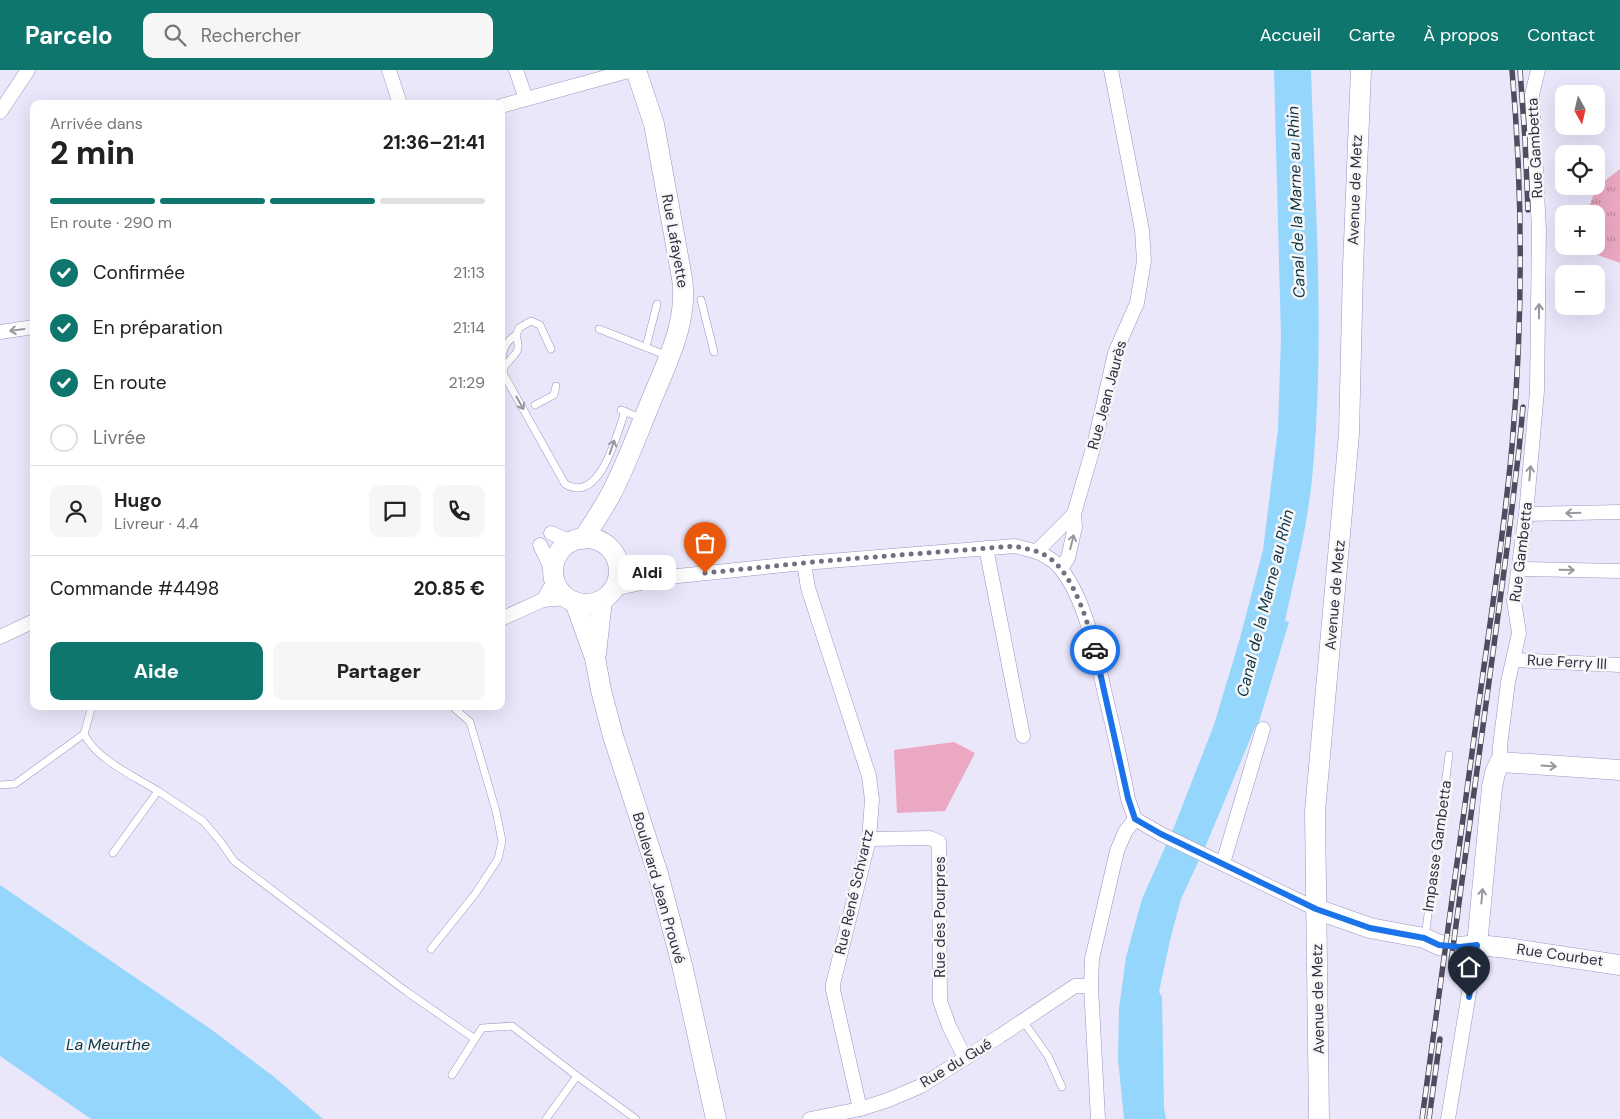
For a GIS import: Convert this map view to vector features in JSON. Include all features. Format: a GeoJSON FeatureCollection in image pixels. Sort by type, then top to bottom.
{"type":"FeatureCollection","features":[{"type":"Feature","properties":{"kind":"street"},"geometry":{"type":"LineString","coordinates":[[0,112],[28,70]]}},
{"type":"Feature","properties":{"kind":"street"},"geometry":{"type":"LineString","coordinates":[[389,70],[399,100]]}},
{"type":"Feature","properties":{"kind":"street"},"geometry":{"type":"LineString","coordinates":[[516,70],[526,99]]}},
{"type":"Feature","properties":{"kind":"street"},"geometry":{"type":"LineString","coordinates":[[505,105],[632,70]]}},
{"type":"Feature","properties":{"kind":"street","name":"Rue Lafayette"},"geometry":{"type":"LineString","coordinates":[[614,557],[609,524],[612,494],[630,413],[669,356],[680,324],[684,301],[684,288],[654,124],[636,70]]}},
{"type":"Feature","properties":{"kind":"street","name":"Rue Jean Jaurès"},"geometry":{"type":"LineString","coordinates":[[1061,568],[1068,558],[1075,527],[1074,514],[1095,441],[1115,353],[1137,303],[1144,261],[1142,230],[1111,70]]}},
{"type":"Feature","properties":{"kind":"street","name":"Avenue de Metz"},"geometry":{"type":"LineString","coordinates":[[1319,1119],[1314,861],[1316,801],[1349,434],[1353,248],[1361,70]]}},
{"type":"Feature","properties":{"kind":"street","name":"Rue Gambetta"},"geometry":{"type":"LineString","coordinates":[[1448,1119],[1477,945],[1492,787],[1500,762],[1506,698],[1519,633],[1514,601],[1526,514],[1538,372],[1539,230],[1532,94],[1538,70]]}},
{"type":"Feature","properties":{"kind":"street"},"geometry":{"type":"LineString","coordinates":[[0,332],[30,328]]}},
{"type":"Feature","properties":{"kind":"street","name":"Rue Lafayette"},"geometry":{"type":"LineString","coordinates":[[577,540],[612,494]]}},
{"type":"Feature","properties":{"kind":"street"},"geometry":{"type":"LineString","coordinates":[[1526,514],[1620,512]]}},
{"type":"Feature","properties":{"kind":"street","name":"Rue Jean Jaurès"},"geometry":{"type":"LineString","coordinates":[[1037,551],[1074,514]]}},
{"type":"Feature","properties":{"kind":"street"},"geometry":{"type":"LineString","coordinates":[[551,533],[577,540],[598,541],[614,557],[668,577]]}},
{"type":"Feature","properties":{"kind":"street"},"geometry":{"type":"LineString","coordinates":[[542,600],[554,576],[554,563],[558,555],[577,540]]}},
{"type":"Feature","properties":{"kind":"street"},"geometry":{"type":"LineString","coordinates":[[540,545],[558,587],[571,600]]}},
{"type":"Feature","properties":{"kind":"street"},"geometry":{"type":"LineString","coordinates":[[505,617],[542,600],[571,600],[588,604],[608,595],[668,577],[804,563],[986,548],[1015,546],[1037,551],[1050,558],[1061,568],[1072,586],[1090,630],[1128,798],[1135,819],[1161,834],[1316,909]]}},
{"type":"Feature","properties":{"kind":"street"},"geometry":{"type":"LineString","coordinates":[[986,548],[1023,736]]}},
{"type":"Feature","properties":{"kind":"street"},"geometry":{"type":"LineString","coordinates":[[608,595],[618,581],[614,557]]}},
{"type":"Feature","properties":{"kind":"street","name":"Rue René Schvartz"},"geometry":{"type":"LineString","coordinates":[[804,563],[808,588],[870,776],[872,800],[869,839],[833,984],[860,1109]]}},
{"type":"Feature","properties":{"kind":"street"},"geometry":{"type":"LineString","coordinates":[[1518,569],[1620,571]]}},
{"type":"Feature","properties":{"kind":"street","name":"Boulevard Jean Prouvé"},"geometry":{"type":"LineString","coordinates":[[595,658],[608,595]]}},
{"type":"Feature","properties":{"kind":"street","name":"Boulevard Jean Prouvé"},"geometry":{"type":"LineString","coordinates":[[571,600],[595,658],[613,736],[658,874],[683,969],[716,1119]]}},
{"type":"Feature","properties":{"kind":"street"},"geometry":{"type":"LineString","coordinates":[[0,637],[30,623]]}},
{"type":"Feature","properties":{"kind":"street","name":"Rue Ferry III"},"geometry":{"type":"LineString","coordinates":[[1514,660],[1620,664]]}},
{"type":"Feature","properties":{"kind":"street"},"geometry":{"type":"LineString","coordinates":[[1223,864],[1263,729]]}},
{"type":"Feature","properties":{"kind":"street"},"geometry":{"type":"LineString","coordinates":[[1500,762],[1620,770]]}},
{"type":"Feature","properties":{"kind":"street"},"geometry":{"type":"LineString","coordinates":[[1098,1119],[1091,986],[1094,951],[1117,850],[1124,832],[1135,819]]}},
{"type":"Feature","properties":{"kind":"street","name":"Rue des Pourpres"},"geometry":{"type":"LineString","coordinates":[[869,839],[930,838],[939,842],[940,1001],[965,1058]]}},
{"type":"Feature","properties":{"kind":"street","name":"Rue Courbet"},"geometry":{"type":"LineString","coordinates":[[1316,909],[1370,928],[1432,942],[1460,947],[1477,945],[1516,949],[1620,964]]}},
{"type":"Feature","properties":{"kind":"street","name":"Rue du Gué"},"geometry":{"type":"LineString","coordinates":[[810,1119],[860,1109],[921,1086],[1074,986],[1091,986]]}},
{"type":"Feature","properties":{"kind":"lane"},"geometry":{"type":"LineString","coordinates":[[701,300],[714,352]]}},
{"type":"Feature","properties":{"kind":"lane"},"geometry":{"type":"LineString","coordinates":[[646,347],[657,304]]}},
{"type":"Feature","properties":{"kind":"lane"},"geometry":{"type":"LineString","coordinates":[[505,347],[509,339],[516,335],[519,328],[531,320],[544,331],[551,349]]}},
{"type":"Feature","properties":{"kind":"lane"},"geometry":{"type":"LineString","coordinates":[[599,329],[669,356]]}},
{"type":"Feature","properties":{"kind":"lane"},"geometry":{"type":"LineString","coordinates":[[505,364],[516,355],[519,343],[516,335]]}},
{"type":"Feature","properties":{"kind":"lane"},"geometry":{"type":"LineString","coordinates":[[505,377],[565,484],[571,487],[585,486],[596,478],[603,469],[630,413]]}},
{"type":"Feature","properties":{"kind":"lane"},"geometry":{"type":"LineString","coordinates":[[536,405],[554,395],[556,386]]}},
{"type":"Feature","properties":{"kind":"lane"},"geometry":{"type":"LineString","coordinates":[[0,785],[15,784],[84,734],[91,710]]}},
{"type":"Feature","properties":{"kind":"lane"},"geometry":{"type":"LineString","coordinates":[[431,949],[498,859],[502,841],[496,811],[470,722],[456,710]]}},
{"type":"Feature","properties":{"kind":"lane"},"geometry":{"type":"LineString","coordinates":[[84,734],[89,744],[104,758],[203,821],[234,861],[408,992],[475,1039]]}},
{"type":"Feature","properties":{"kind":"lane","name":"Impasse Gambetta"},"geometry":{"type":"LineString","coordinates":[[1432,942],[1449,755]]}},
{"type":"Feature","properties":{"kind":"lane"},"geometry":{"type":"LineString","coordinates":[[113,853],[158,791]]}},
{"type":"Feature","properties":{"kind":"lane"},"geometry":{"type":"LineString","coordinates":[[1023,1021],[1048,1056],[1062,1088]]}},
{"type":"Feature","properties":{"kind":"lane"},"geometry":{"type":"LineString","coordinates":[[452,1074],[482,1028],[512,1026],[636,1119]]}},
{"type":"Feature","properties":{"kind":"lane"},"geometry":{"type":"LineString","coordinates":[[546,1119],[577,1076]]}},
{"type":"Feature","properties":{"kind":"green space"},"geometry":{"type":"Polygon","coordinates":[[[1620,169],[1620,263],[1598,255],[1605,255],[1605,205],[1590,205],[1594,195],[1605,195],[1605,181],[1620,169]]]}},
{"type":"Feature","properties":{"kind":"green space"},"geometry":{"type":"Polygon","coordinates":[[[954,742],[975,753],[945,811],[897,813],[894,750],[954,742]]]}},
{"type":"Feature","properties":{"kind":"water","name":"Canal de la Marne au Rhin"},"geometry":{"type":"Polygon","coordinates":[[[1274,70],[1311,70],[1319,319],[1317,418],[1308,507],[1302,545],[1285,621],[1289,622],[1258,725],[1256,725],[1206,845],[1181,899],[1170,940],[1159,992],[1162,997],[1164,1108],[1166,1119],[1124,1119],[1118,1059],[1119,1009],[1126,957],[1142,899],[1174,827],[1214,725],[1240,638],[1263,550],[1278,429],[1281,337],[1274,70]]]}},
{"type":"Feature","properties":{"kind":"water","name":"La Meurthe"},"geometry":{"type":"Polygon","coordinates":[[[0,885],[212,1030],[273,1076],[323,1119],[91,1119],[0,1056],[0,885]]]}},
{"type":"Feature","properties":{"kind":"railway"},"geometry":{"type":"LineString","coordinates":[[1422,1119],[1505,512],[1512,446],[1520,305],[1520,211],[1512,70]]}},
{"type":"Feature","properties":{"kind":"railway"},"geometry":{"type":"LineString","coordinates":[[1520,70],[1528,210]]}},
{"type":"Feature","properties":{"kind":"railway"},"geometry":{"type":"LineString","coordinates":[[1451,962],[1507,549],[1523,407]]}},
{"type":"Feature","properties":{"kind":"railway"},"geometry":{"type":"LineString","coordinates":[[1429,1119],[1440,1039]]}},
{"type":"Feature","properties":{"kind":"way so far"},"geometry":{"type":"LineString","coordinates":[[705,573],[823,561],[1015,546],[1037,551],[1050,558],[1061,568],[1072,586],[1090,630],[1095,650]]}},
{"type":"Feature","properties":{"kind":"place","name":"Aldi"},"geometry":{"type":"Point","coordinates":[705,573]}},
{"type":"Feature","properties":{"kind":"route"},"geometry":{"type":"LineString","coordinates":[[1095,650],[1128,798],[1135,819],[1150,829],[1316,909],[1370,928],[1424,938],[1439,945],[1451,947],[1477,945],[1469,997]]}}]}
